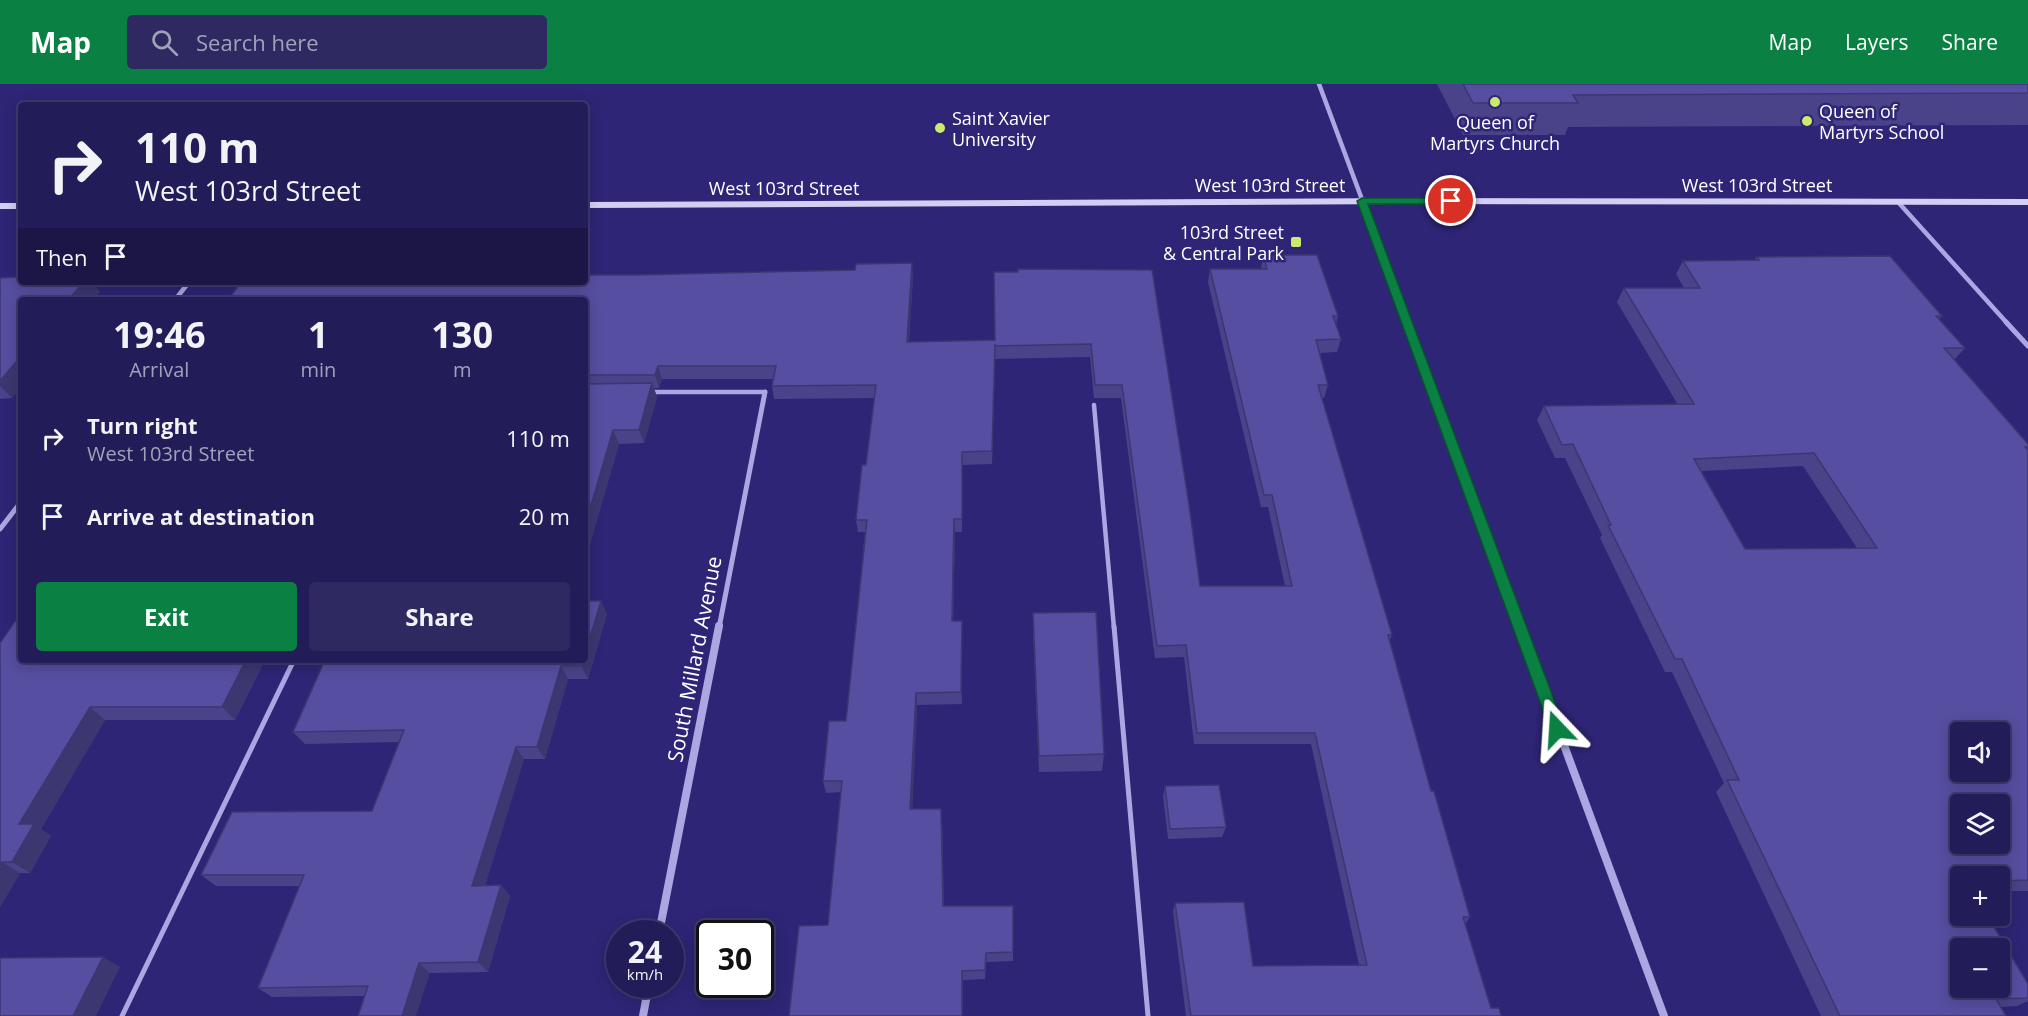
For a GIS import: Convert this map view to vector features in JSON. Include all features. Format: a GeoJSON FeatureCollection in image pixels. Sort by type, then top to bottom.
{"type":"FeatureCollection","features":[{"type":"Feature","properties":{"kind":"main road","name":"West 103rd Street"},"geometry":{"type":"LineString","coordinates":[[588,205],[1362,201],[2028,202]]}},
{"type":"Feature","properties":{"kind":"main road"},"geometry":{"type":"LineString","coordinates":[[0,206],[18,206]]}},
{"type":"Feature","properties":{"kind":"street"},"geometry":{"type":"LineString","coordinates":[[1319,84],[1664,1016]]}},
{"type":"Feature","properties":{"kind":"street"},"geometry":{"type":"LineString","coordinates":[[1898,202],[2028,346]]}},
{"type":"Feature","properties":{"kind":"street"},"geometry":{"type":"LineString","coordinates":[[177,297],[187,285]]}},
{"type":"Feature","properties":{"kind":"street","name":"South Millard Avenue"},"geometry":{"type":"LineString","coordinates":[[662,920],[765,392]]}},
{"type":"Feature","properties":{"kind":"street"},"geometry":{"type":"LineString","coordinates":[[0,529],[18,506]]}},
{"type":"Feature","properties":{"kind":"street"},"geometry":{"type":"LineString","coordinates":[[643,1016],[646,998]]}},
{"type":"Feature","properties":{"kind":"lane"},"geometry":{"type":"LineString","coordinates":[[645,392],[765,392]]}},
{"type":"Feature","properties":{"kind":"lane"},"geometry":{"type":"LineString","coordinates":[[1094,405],[1148,1016]]}},
{"type":"Feature","properties":{"kind":"lane"},"geometry":{"type":"LineString","coordinates":[[122,1016],[293,663]]}},
{"type":"Feature","properties":{"kind":"building"},"geometry":{"type":"Polygon","coordinates":[[[1463,84],[2028,84],[2028,93],[1573,95],[1578,103],[1473,103],[1463,84]]]}},
{"type":"Feature","properties":{"kind":"building"},"geometry":{"type":"Polygon","coordinates":[[[1263,255],[1317,255],[1338,316],[1333,316],[1341,339],[1316,340],[1328,385],[1318,385],[1392,635],[1388,635],[1431,791],[1434,791],[1470,917],[1463,917],[1491,1008],[1499,1008],[1501,1016],[1191,1016],[1175,903],[1244,902],[1253,966],[1367,965],[1315,733],[1197,733],[1186,645],[1157,646],[1122,385],[1095,385],[1091,344],[995,346],[995,344],[992,451],[962,452],[962,519],[954,519],[952,621],[962,621],[961,692],[916,693],[910,809],[941,809],[943,906],[1013,906],[1013,952],[986,953],[985,970],[962,971],[962,1016],[789,1016],[799,926],[828,925],[842,781],[823,781],[829,721],[846,721],[867,520],[856,520],[862,465],[866,465],[876,385],[772,386],[776,366],[658,366],[655,375],[588,375],[588,297],[230,297],[239,285],[588,285],[588,275],[855,270],[856,264],[912,263],[907,342],[995,340],[994,272],[1018,272],[1018,269],[1152,270],[1200,586],[1292,586],[1272,495],[1264,495],[1210,269],[1267,269],[1263,255]]]}},
{"type":"Feature","properties":{"kind":"building"},"geometry":{"type":"Polygon","coordinates":[[[1890,256],[1942,316],[1936,316],[1965,348],[1944,348],[2028,444],[2028,447],[2025,447],[2028,450],[2028,880],[2010,881],[2010,866],[1950,866],[1950,926],[1994,926],[2001,938],[1950,938],[1950,998],[2010,998],[2010,954],[2028,984],[2028,998],[1996,999],[2006,1016],[1840,1016],[1727,780],[1739,780],[1682,659],[1675,659],[1608,525],[1611,525],[1573,444],[1562,445],[1544,406],[1694,404],[1624,288],[1700,288],[1683,261],[1759,260],[1756,257],[1890,256]],[[1814,453],[1694,459],[1745,549],[1877,548],[1814,453]]]}},
{"type":"Feature","properties":{"kind":"building"},"geometry":{"type":"Polygon","coordinates":[[[18,277],[18,285],[81,285],[71,297],[18,297],[18,360],[0,381],[0,278],[18,277]]]}},
{"type":"Feature","properties":{"kind":"building"},"geometry":{"type":"Polygon","coordinates":[[[652,383],[639,430],[613,430],[588,516],[588,384],[652,383]]]}},
{"type":"Feature","properties":{"kind":"building"},"geometry":{"type":"Polygon","coordinates":[[[588,601],[601,601],[588,644],[588,601]]]}},
{"type":"Feature","properties":{"kind":"building"},"geometry":{"type":"Polygon","coordinates":[[[1096,612],[1104,754],[1039,756],[1033,613],[1096,612]]]}},
{"type":"Feature","properties":{"kind":"building"},"geometry":{"type":"Polygon","coordinates":[[[18,617],[18,663],[244,663],[222,707],[90,707],[19,824],[34,824],[12,862],[2,862],[0,865],[0,643],[18,617]]]}},
{"type":"Feature","properties":{"kind":"building"},"geometry":{"type":"Polygon","coordinates":[[[324,663],[582,663],[581,666],[561,666],[537,747],[516,747],[472,886],[501,885],[478,962],[419,963],[402,1016],[358,1016],[368,986],[258,988],[304,875],[201,875],[232,812],[372,811],[404,730],[293,732],[324,663]]]}},
{"type":"Feature","properties":{"kind":"building"},"geometry":{"type":"Polygon","coordinates":[[[1219,785],[1226,827],[1170,829],[1165,786],[1219,785]]]}},
{"type":"Feature","properties":{"kind":"building"},"geometry":{"type":"Polygon","coordinates":[[[103,957],[73,1016],[0,1016],[0,958],[103,957]]]}},
{"type":"Feature","properties":{"kind":"place","name":"Queen of Martyrs Church"},"geometry":{"type":"Point","coordinates":[1495,102]}},
{"type":"Feature","properties":{"kind":"place","name":"Queen of Martyrs School"},"geometry":{"type":"Point","coordinates":[1807,121]}},
{"type":"Feature","properties":{"kind":"place","name":"Saint Xavier University"},"geometry":{"type":"Point","coordinates":[940,128]}},
{"type":"Feature","properties":{"kind":"place","name":"103rd Street & Central Park"},"geometry":{"type":"Point","coordinates":[1296,242]}},
{"type":"Feature","properties":{"kind":"route"},"geometry":{"type":"LineString","coordinates":[[1451,201],[1362,201],[1557,729]]}}]}
